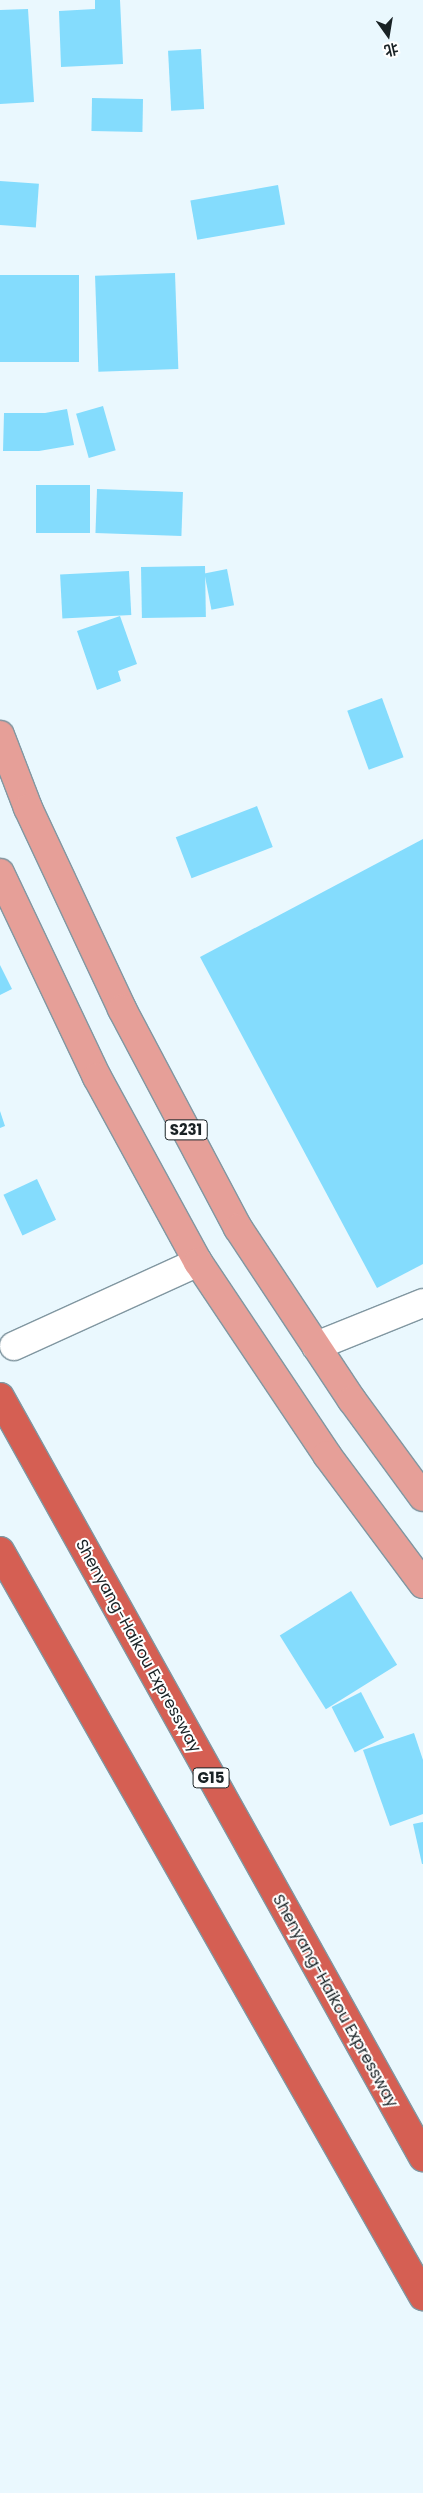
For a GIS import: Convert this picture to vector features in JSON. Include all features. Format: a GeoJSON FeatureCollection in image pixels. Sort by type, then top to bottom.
{"type":"FeatureCollection","features":[{"type":"Feature","properties":{"kind":"highway","name":"Shenyang-Haikou Expressway"},"geometry":{"type":"LineString","coordinates":[[0,1397],[423,2158]]}},
{"type":"Feature","properties":{"kind":"highway"},"geometry":{"type":"LineString","coordinates":[[0,1551],[423,2296]]}},
{"type":"Feature","properties":{"kind":"main road","name":"S231"},"geometry":{"type":"LineString","coordinates":[[0,735],[28,808],[122,1009],[238,1228],[316,1346],[423,1496]]}},
{"type":"Feature","properties":{"kind":"main road"},"geometry":{"type":"LineString","coordinates":[[0,874],[97,1077],[198,1262],[327,1455],[423,1584]]}},
{"type":"Feature","properties":{"kind":"street"},"geometry":{"type":"LineString","coordinates":[[14,1346],[198,1262]]}},
{"type":"Feature","properties":{"kind":"street"},"geometry":{"type":"LineString","coordinates":[[316,1346],[423,1303]]}},
{"type":"Feature","properties":{"kind":"building"},"geometry":{"type":"Polygon","coordinates":[[[95,0],[120,0],[123,64],[61,67],[59,11],[95,9],[95,0]]]}},
{"type":"Feature","properties":{"kind":"building"},"geometry":{"type":"Polygon","coordinates":[[[28,9],[34,102],[0,104],[0,10],[28,9]]]}},
{"type":"Feature","properties":{"kind":"building"},"geometry":{"type":"Polygon","coordinates":[[[201,49],[204,109],[171,111],[168,51],[201,49]]]}},
{"type":"Feature","properties":{"kind":"building"},"geometry":{"type":"Polygon","coordinates":[[[92,98],[143,99],[142,132],[91,131],[92,98]]]}},
{"type":"Feature","properties":{"kind":"building"},"geometry":{"type":"Polygon","coordinates":[[[0,181],[39,184],[36,228],[0,225],[0,181]]]}},
{"type":"Feature","properties":{"kind":"building"},"geometry":{"type":"Polygon","coordinates":[[[278,185],[285,224],[197,240],[190,200],[278,185]]]}},
{"type":"Feature","properties":{"kind":"building"},"geometry":{"type":"Polygon","coordinates":[[[175,273],[178,369],[98,372],[95,276],[175,273]]]}},
{"type":"Feature","properties":{"kind":"building"},"geometry":{"type":"Polygon","coordinates":[[[0,275],[79,275],[79,362],[0,362],[0,275]]]}},
{"type":"Feature","properties":{"kind":"building"},"geometry":{"type":"Polygon","coordinates":[[[103,406],[116,450],[89,458],[76,414],[103,406]]]}},
{"type":"Feature","properties":{"kind":"building"},"geometry":{"type":"Polygon","coordinates":[[[67,409],[74,445],[39,451],[3,451],[4,413],[45,413],[67,409]]]}},
{"type":"Feature","properties":{"kind":"building"},"geometry":{"type":"Polygon","coordinates":[[[36,485],[90,485],[90,533],[36,533],[36,485]]]}},
{"type":"Feature","properties":{"kind":"building"},"geometry":{"type":"Polygon","coordinates":[[[97,489],[183,492],[181,536],[95,533],[97,489]]]}},
{"type":"Feature","properties":{"kind":"building"},"geometry":{"type":"Polygon","coordinates":[[[205,566],[206,617],[142,618],[141,567],[205,566]]]}},
{"type":"Feature","properties":{"kind":"building"},"geometry":{"type":"Polygon","coordinates":[[[227,569],[234,605],[211,610],[204,573],[227,569]]]}},
{"type":"Feature","properties":{"kind":"building"},"geometry":{"type":"Polygon","coordinates":[[[129,571],[131,615],[62,619],[60,575],[129,571]]]}},
{"type":"Feature","properties":{"kind":"building"},"geometry":{"type":"Polygon","coordinates":[[[120,616],[137,664],[118,671],[121,681],[97,690],[77,631],[120,616]]]}},
{"type":"Feature","properties":{"kind":"building"},"geometry":{"type":"Polygon","coordinates":[[[382,698],[404,757],[369,770],[347,711],[382,698]]]}},
{"type":"Feature","properties":{"kind":"building"},"geometry":{"type":"Polygon","coordinates":[[[257,806],[273,847],[192,878],[176,837],[257,806]]]}},
{"type":"Feature","properties":{"kind":"building"},"geometry":{"type":"Polygon","coordinates":[[[423,839],[423,1264],[377,1288],[200,957],[423,839]]]}},
{"type":"Feature","properties":{"kind":"building"},"geometry":{"type":"Polygon","coordinates":[[[0,965],[12,989],[0,995],[0,965]]]}},
{"type":"Feature","properties":{"kind":"building"},"geometry":{"type":"Polygon","coordinates":[[[0,1111],[5,1126],[0,1128],[0,1111]]]}},
{"type":"Feature","properties":{"kind":"building"},"geometry":{"type":"Polygon","coordinates":[[[37,1179],[56,1220],[22,1235],[3,1195],[37,1179]]]}},
{"type":"Feature","properties":{"kind":"building"},"geometry":{"type":"Polygon","coordinates":[[[351,1591],[397,1665],[326,1709],[280,1636],[351,1591]]]}},
{"type":"Feature","properties":{"kind":"building"},"geometry":{"type":"Polygon","coordinates":[[[361,1692],[384,1737],[355,1752],[332,1707],[361,1692]]]}},
{"type":"Feature","properties":{"kind":"building"},"geometry":{"type":"Polygon","coordinates":[[[414,1733],[423,1760],[423,1814],[390,1826],[363,1750],[414,1733]]]}},
{"type":"Feature","properties":{"kind":"building"},"geometry":{"type":"Polygon","coordinates":[[[423,1822],[423,1864],[422,1864],[413,1824],[423,1822]]]}}]}
